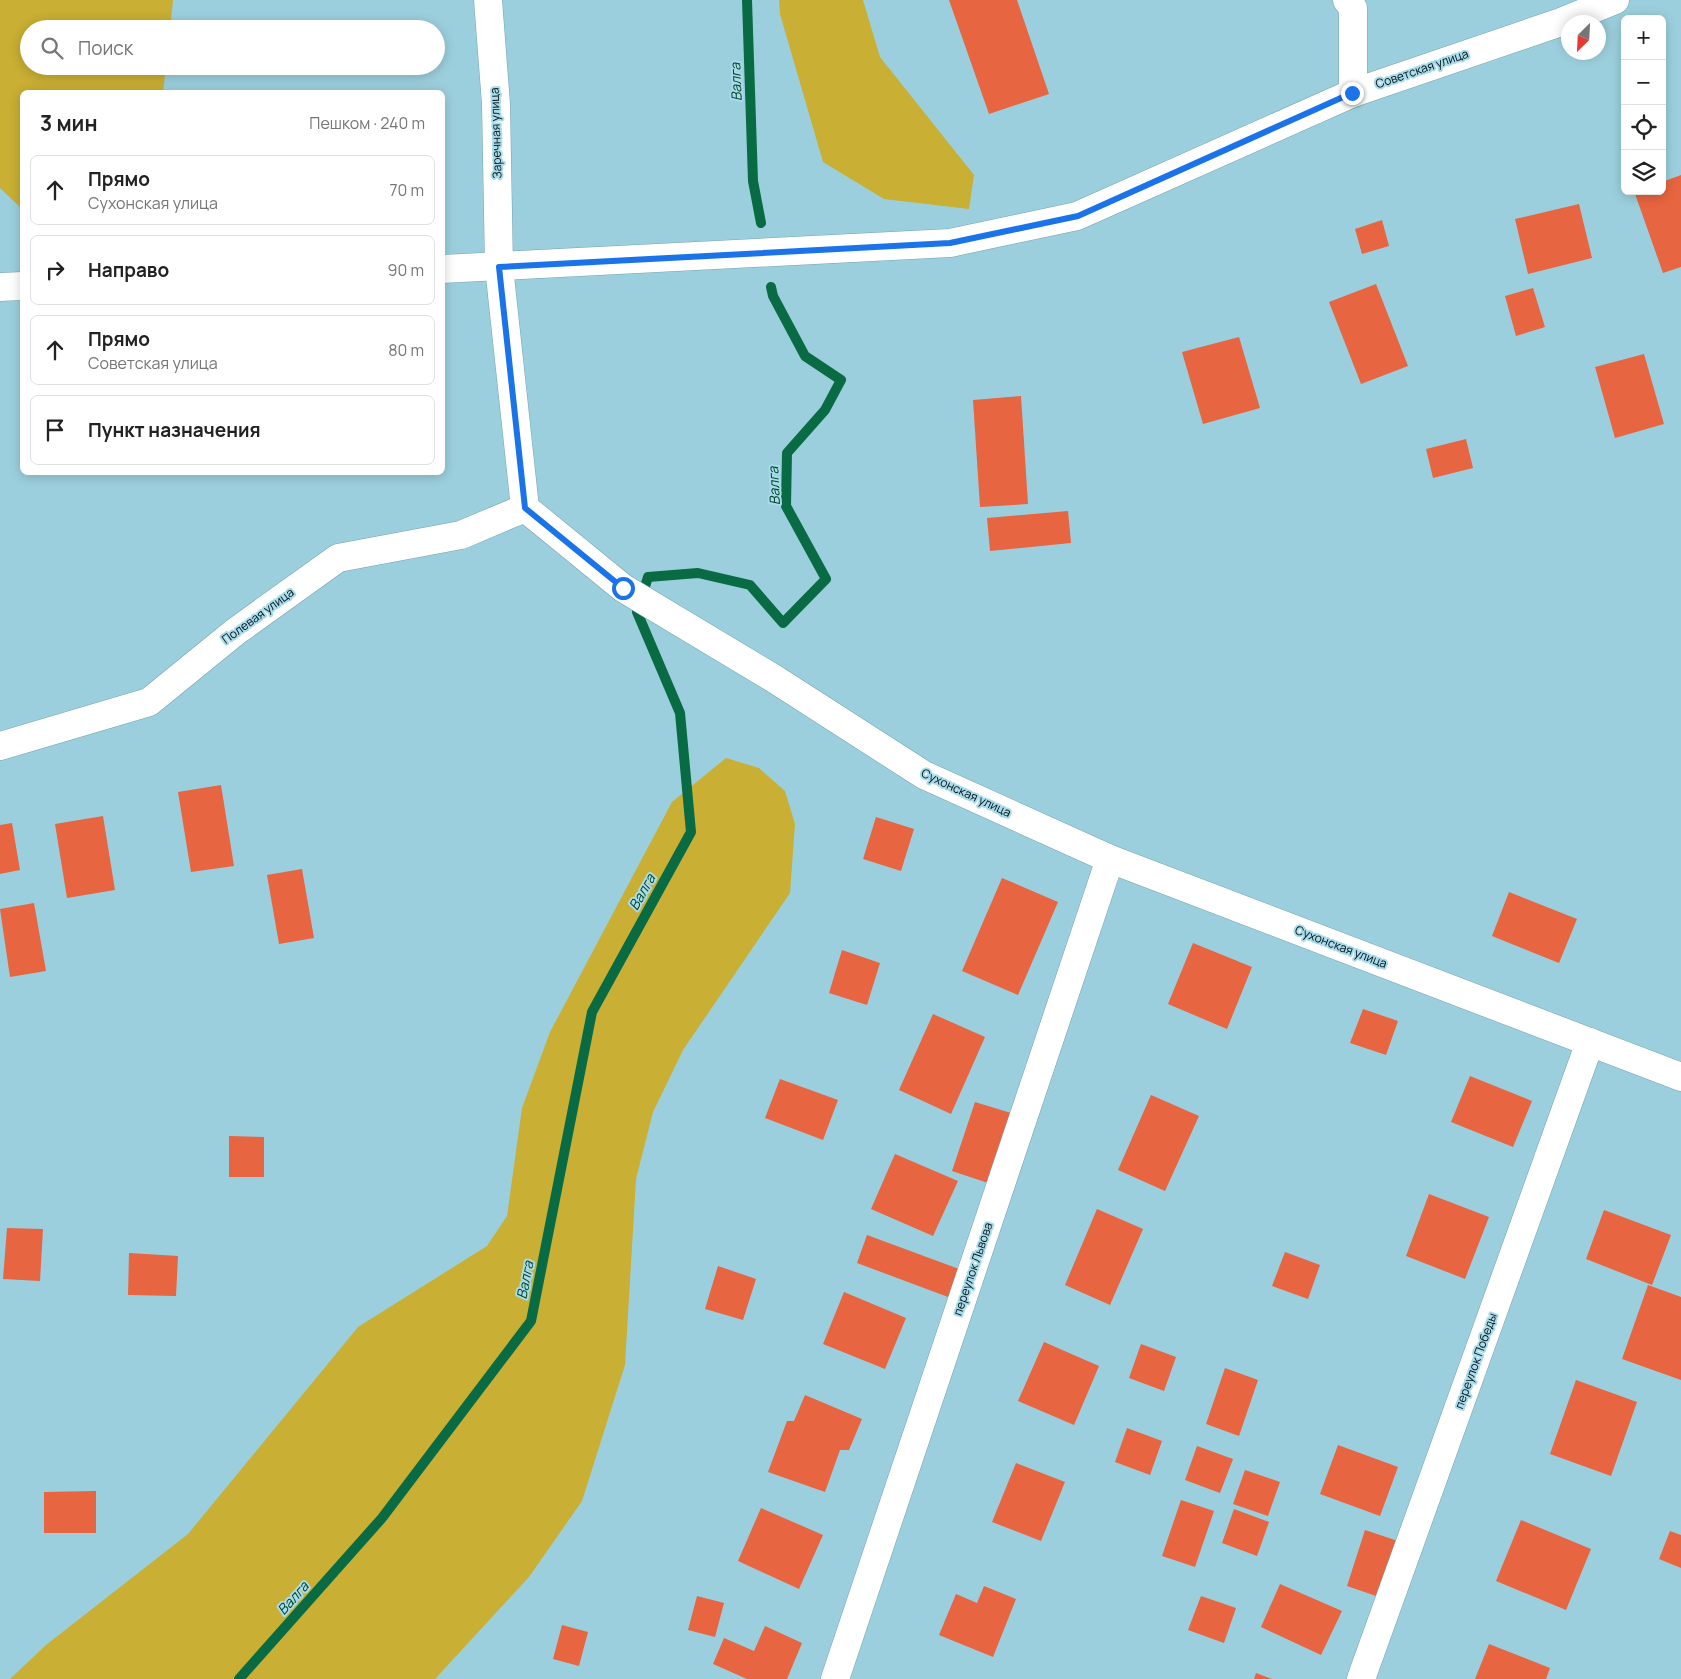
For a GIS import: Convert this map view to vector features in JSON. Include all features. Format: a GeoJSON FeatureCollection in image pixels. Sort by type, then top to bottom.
{"type":"FeatureCollection","features":[{"type":"Feature","properties":{"kind":"street","name":"Заречная улица"},"geometry":{"type":"LineString","coordinates":[[488,0],[496,104],[499,267]]}},
{"type":"Feature","properties":{"kind":"street"},"geometry":{"type":"LineString","coordinates":[[1346,0],[1353,8],[1352,93]]}},
{"type":"Feature","properties":{"kind":"street","name":"Советская улица"},"geometry":{"type":"LineString","coordinates":[[445,269],[950,243],[1078,216],[1352,93],[1561,22],[1615,0]]}},
{"type":"Feature","properties":{"kind":"street"},"geometry":{"type":"LineString","coordinates":[[499,267],[525,508]]}},
{"type":"Feature","properties":{"kind":"street"},"geometry":{"type":"LineString","coordinates":[[0,287],[20,286]]}},
{"type":"Feature","properties":{"kind":"street","name":"Сухонская улица"},"geometry":{"type":"LineString","coordinates":[[525,508],[623,588],[662,610],[924,775],[1110,859],[1681,1077]]}},
{"type":"Feature","properties":{"kind":"street","name":"Полевая улица"},"geometry":{"type":"LineString","coordinates":[[0,746],[149,702],[235,632],[338,558],[461,535],[525,508]]}},
{"type":"Feature","properties":{"kind":"street","name":"переулок Львова"},"geometry":{"type":"LineString","coordinates":[[835,1679],[1110,859]]}},
{"type":"Feature","properties":{"kind":"street","name":"переулок Победы"},"geometry":{"type":"LineString","coordinates":[[1361,1679],[1590,1042]]}},
{"type":"Feature","properties":{"kind":"shaded area"},"geometry":{"type":"Polygon","coordinates":[[[0,0],[173,0],[171,20],[20,20],[20,75],[165,75],[163,90],[20,90],[20,207],[0,188],[0,0]]]}},
{"type":"Feature","properties":{"kind":"shaded area"},"geometry":{"type":"Polygon","coordinates":[[[779,0],[863,0],[880,57],[974,175],[969,209],[884,199],[823,162],[780,14],[779,0]]]}},
{"type":"Feature","properties":{"kind":"shaded area"},"geometry":{"type":"Polygon","coordinates":[[[726,758],[759,768],[785,791],[795,824],[790,893],[683,1050],[653,1112],[636,1179],[625,1365],[582,1501],[529,1577],[435,1679],[10,1679],[46,1645],[188,1534],[358,1327],[487,1246],[507,1216],[522,1108],[550,1032],[672,802],[726,758]]]}},
{"type":"Feature","properties":{"kind":"building"},"geometry":{"type":"Polygon","coordinates":[[[949,0],[1017,0],[1049,94],[989,114],[949,0]]]}},
{"type":"Feature","properties":{"kind":"building"},"geometry":{"type":"Polygon","coordinates":[[[1681,175],[1681,267],[1663,273],[1635,195],[1666,195],[1666,181],[1681,175]]]}},
{"type":"Feature","properties":{"kind":"building"},"geometry":{"type":"Polygon","coordinates":[[[1579,204],[1592,258],[1528,274],[1515,219],[1579,204]]]}},
{"type":"Feature","properties":{"kind":"building"},"geometry":{"type":"Polygon","coordinates":[[[1382,220],[1389,246],[1362,254],[1355,229],[1382,220]]]}},
{"type":"Feature","properties":{"kind":"building"},"geometry":{"type":"Polygon","coordinates":[[[1376,284],[1408,366],[1361,384],[1329,302],[1376,284]]]}},
{"type":"Feature","properties":{"kind":"building"},"geometry":{"type":"Polygon","coordinates":[[[1533,288],[1545,327],[1516,336],[1505,296],[1533,288]]]}},
{"type":"Feature","properties":{"kind":"building"},"geometry":{"type":"Polygon","coordinates":[[[1239,337],[1260,408],[1203,424],[1182,352],[1239,337]]]}},
{"type":"Feature","properties":{"kind":"building"},"geometry":{"type":"Polygon","coordinates":[[[1644,354],[1664,424],[1615,438],[1595,367],[1644,354]]]}},
{"type":"Feature","properties":{"kind":"building"},"geometry":{"type":"Polygon","coordinates":[[[1021,396],[1028,504],[980,507],[973,400],[1021,396]]]}},
{"type":"Feature","properties":{"kind":"building"},"geometry":{"type":"Polygon","coordinates":[[[1466,439],[1473,468],[1433,478],[1426,449],[1466,439]]]}},
{"type":"Feature","properties":{"kind":"building"},"geometry":{"type":"Polygon","coordinates":[[[1068,511],[1071,543],[990,551],[987,518],[1068,511]]]}},
{"type":"Feature","properties":{"kind":"building"},"geometry":{"type":"Polygon","coordinates":[[[221,785],[234,866],[191,872],[178,792],[221,785]]]}},
{"type":"Feature","properties":{"kind":"building"},"geometry":{"type":"Polygon","coordinates":[[[103,816],[115,890],[67,898],[55,824],[103,816]]]}},
{"type":"Feature","properties":{"kind":"building"},"geometry":{"type":"Polygon","coordinates":[[[876,817],[914,829],[901,871],[863,859],[876,817]]]}},
{"type":"Feature","properties":{"kind":"building"},"geometry":{"type":"Polygon","coordinates":[[[12,823],[20,870],[0,874],[0,825],[12,823]]]}},
{"type":"Feature","properties":{"kind":"building"},"geometry":{"type":"Polygon","coordinates":[[[302,869],[314,938],[279,944],[267,875],[302,869]]]}},
{"type":"Feature","properties":{"kind":"building"},"geometry":{"type":"Polygon","coordinates":[[[1002,878],[1058,902],[1018,995],[962,971],[1002,878]]]}},
{"type":"Feature","properties":{"kind":"building"},"geometry":{"type":"Polygon","coordinates":[[[1509,892],[1577,919],[1559,963],[1492,936],[1509,892]]]}},
{"type":"Feature","properties":{"kind":"building"},"geometry":{"type":"Polygon","coordinates":[[[34,903],[46,971],[10,977],[0,909],[34,903]]]}},
{"type":"Feature","properties":{"kind":"building"},"geometry":{"type":"Polygon","coordinates":[[[1193,943],[1252,967],[1227,1029],[1168,1004],[1193,943]]]}},
{"type":"Feature","properties":{"kind":"building"},"geometry":{"type":"Polygon","coordinates":[[[842,950],[880,963],[867,1005],[829,993],[842,950]]]}},
{"type":"Feature","properties":{"kind":"building"},"geometry":{"type":"Polygon","coordinates":[[[1363,1009],[1398,1021],[1386,1055],[1350,1043],[1363,1009]]]}},
{"type":"Feature","properties":{"kind":"building"},"geometry":{"type":"Polygon","coordinates":[[[933,1014],[985,1037],[951,1114],[899,1090],[933,1014]]]}},
{"type":"Feature","properties":{"kind":"building"},"geometry":{"type":"Polygon","coordinates":[[[1470,1076],[1532,1101],[1513,1147],[1451,1122],[1470,1076]]]}},
{"type":"Feature","properties":{"kind":"building"},"geometry":{"type":"Polygon","coordinates":[[[780,1079],[838,1100],[823,1140],[765,1118],[780,1079]]]}},
{"type":"Feature","properties":{"kind":"building"},"geometry":{"type":"Polygon","coordinates":[[[1151,1095],[1199,1116],[1165,1191],[1118,1170],[1151,1095]]]}},
{"type":"Feature","properties":{"kind":"building"},"geometry":{"type":"Polygon","coordinates":[[[975,1102],[1011,1113],[988,1183],[952,1171],[975,1102]]]}},
{"type":"Feature","properties":{"kind":"building"},"geometry":{"type":"Polygon","coordinates":[[[229,1136],[264,1137],[264,1177],[229,1177],[229,1136]]]}},
{"type":"Feature","properties":{"kind":"building"},"geometry":{"type":"Polygon","coordinates":[[[895,1154],[958,1181],[933,1236],[871,1209],[895,1154]]]}},
{"type":"Feature","properties":{"kind":"building"},"geometry":{"type":"Polygon","coordinates":[[[1429,1194],[1489,1217],[1465,1279],[1406,1256],[1429,1194]]]}},
{"type":"Feature","properties":{"kind":"building"},"geometry":{"type":"Polygon","coordinates":[[[1097,1209],[1143,1229],[1110,1305],[1065,1285],[1097,1209]]]}},
{"type":"Feature","properties":{"kind":"building"},"geometry":{"type":"Polygon","coordinates":[[[1604,1210],[1671,1235],[1652,1285],[1586,1259],[1604,1210]]]}},
{"type":"Feature","properties":{"kind":"building"},"geometry":{"type":"Polygon","coordinates":[[[7,1228],[43,1229],[40,1281],[3,1279],[7,1228]]]}},
{"type":"Feature","properties":{"kind":"building"},"geometry":{"type":"Polygon","coordinates":[[[867,1235],[959,1269],[948,1297],[857,1263],[867,1235]]]}},
{"type":"Feature","properties":{"kind":"building"},"geometry":{"type":"Polygon","coordinates":[[[1285,1252],[1320,1265],[1308,1299],[1272,1286],[1285,1252]]]}},
{"type":"Feature","properties":{"kind":"building"},"geometry":{"type":"Polygon","coordinates":[[[129,1253],[178,1256],[176,1296],[128,1295],[129,1253]]]}},
{"type":"Feature","properties":{"kind":"building"},"geometry":{"type":"Polygon","coordinates":[[[718,1266],[756,1279],[743,1320],[705,1309],[718,1266]]]}},
{"type":"Feature","properties":{"kind":"building"},"geometry":{"type":"Polygon","coordinates":[[[1648,1285],[1681,1297],[1681,1380],[1622,1359],[1648,1285]]]}},
{"type":"Feature","properties":{"kind":"building"},"geometry":{"type":"Polygon","coordinates":[[[844,1292],[906,1318],[885,1369],[823,1344],[844,1292]]]}},
{"type":"Feature","properties":{"kind":"building"},"geometry":{"type":"Polygon","coordinates":[[[1044,1342],[1099,1366],[1074,1425],[1018,1401],[1044,1342]]]}},
{"type":"Feature","properties":{"kind":"building"},"geometry":{"type":"Polygon","coordinates":[[[1141,1344],[1176,1357],[1164,1391],[1129,1378],[1141,1344]]]}},
{"type":"Feature","properties":{"kind":"building"},"geometry":{"type":"Polygon","coordinates":[[[1225,1368],[1258,1380],[1239,1436],[1206,1424],[1225,1368]]]}},
{"type":"Feature","properties":{"kind":"building"},"geometry":{"type":"Polygon","coordinates":[[[1576,1380],[1637,1402],[1611,1476],[1550,1454],[1576,1380]]]}},
{"type":"Feature","properties":{"kind":"building"},"geometry":{"type":"Polygon","coordinates":[[[805,1395],[862,1419],[849,1450],[840,1450],[825,1492],[768,1472],[787,1421],[794,1421],[805,1395]]]}},
{"type":"Feature","properties":{"kind":"building"},"geometry":{"type":"Polygon","coordinates":[[[1127,1428],[1162,1441],[1150,1475],[1115,1462],[1127,1428]]]}},
{"type":"Feature","properties":{"kind":"building"},"geometry":{"type":"Polygon","coordinates":[[[1338,1445],[1398,1467],[1380,1516],[1320,1494],[1338,1445]]]}},
{"type":"Feature","properties":{"kind":"building"},"geometry":{"type":"Polygon","coordinates":[[[1197,1446],[1233,1459],[1220,1493],[1185,1480],[1197,1446]]]}},
{"type":"Feature","properties":{"kind":"building"},"geometry":{"type":"Polygon","coordinates":[[[1016,1463],[1065,1482],[1041,1541],[992,1522],[1016,1463]]]}},
{"type":"Feature","properties":{"kind":"building"},"geometry":{"type":"Polygon","coordinates":[[[1245,1470],[1280,1482],[1268,1516],[1233,1504],[1245,1470]]]}},
{"type":"Feature","properties":{"kind":"building"},"geometry":{"type":"Polygon","coordinates":[[[96,1491],[96,1533],[44,1533],[44,1492],[96,1491]]]}},
{"type":"Feature","properties":{"kind":"building"},"geometry":{"type":"Polygon","coordinates":[[[1181,1500],[1214,1511],[1195,1567],[1162,1556],[1181,1500]]]}},
{"type":"Feature","properties":{"kind":"building"},"geometry":{"type":"Polygon","coordinates":[[[761,1508],[823,1535],[799,1589],[738,1561],[761,1508]]]}},
{"type":"Feature","properties":{"kind":"building"},"geometry":{"type":"Polygon","coordinates":[[[1234,1509],[1269,1522],[1257,1556],[1222,1543],[1234,1509]]]}},
{"type":"Feature","properties":{"kind":"building"},"geometry":{"type":"Polygon","coordinates":[[[1521,1520],[1591,1549],[1566,1610],[1496,1581],[1521,1520]]]}},
{"type":"Feature","properties":{"kind":"building"},"geometry":{"type":"Polygon","coordinates":[[[1365,1530],[1398,1541],[1379,1597],[1347,1586],[1365,1530]]]}},
{"type":"Feature","properties":{"kind":"building"},"geometry":{"type":"Polygon","coordinates":[[[1670,1531],[1681,1535],[1681,1568],[1659,1559],[1670,1531]]]}},
{"type":"Feature","properties":{"kind":"building"},"geometry":{"type":"Polygon","coordinates":[[[1280,1584],[1342,1611],[1321,1655],[1261,1627],[1280,1584]]]}},
{"type":"Feature","properties":{"kind":"building"},"geometry":{"type":"Polygon","coordinates":[[[984,1586],[1016,1599],[993,1657],[939,1635],[956,1594],[977,1603],[984,1586]]]}},
{"type":"Feature","properties":{"kind":"building"},"geometry":{"type":"Polygon","coordinates":[[[697,1596],[724,1603],[715,1637],[688,1630],[697,1596]]]}},
{"type":"Feature","properties":{"kind":"building"},"geometry":{"type":"Polygon","coordinates":[[[1201,1596],[1236,1608],[1224,1643],[1188,1630],[1201,1596]]]}},
{"type":"Feature","properties":{"kind":"building"},"geometry":{"type":"Polygon","coordinates":[[[562,1625],[588,1632],[579,1666],[553,1659],[562,1625]]]}},
{"type":"Feature","properties":{"kind":"building"},"geometry":{"type":"Polygon","coordinates":[[[765,1626],[802,1643],[787,1679],[747,1679],[713,1664],[724,1638],[754,1651],[765,1626]]]}},
{"type":"Feature","properties":{"kind":"building"},"geometry":{"type":"Polygon","coordinates":[[[1489,1644],[1550,1668],[1546,1679],[1475,1679],[1489,1644]]]}},
{"type":"Feature","properties":{"kind":"building"},"geometry":{"type":"Polygon","coordinates":[[[1256,1673],[1272,1679],[1254,1679],[1256,1673]]]}},
{"type":"Feature","properties":{"kind":"waterway","name":"Валга"},"geometry":{"type":"LineString","coordinates":[[747,0],[753,181],[761,223]]}},
{"type":"Feature","properties":{"kind":"waterway","name":"Валга"},"geometry":{"type":"LineString","coordinates":[[239,1679],[382,1518],[531,1321],[592,1012],[691,832],[680,713],[637,612],[648,577],[698,573],[750,585],[783,623],[826,579],[786,506],[787,453],[825,410],[841,380],[805,356],[773,296],[771,287]]}},
{"type":"Feature","properties":{"kind":"route"},"geometry":{"type":"LineString","coordinates":[[623,588],[525,508],[499,267],[950,243],[1078,216],[1352,93]]}}]}
